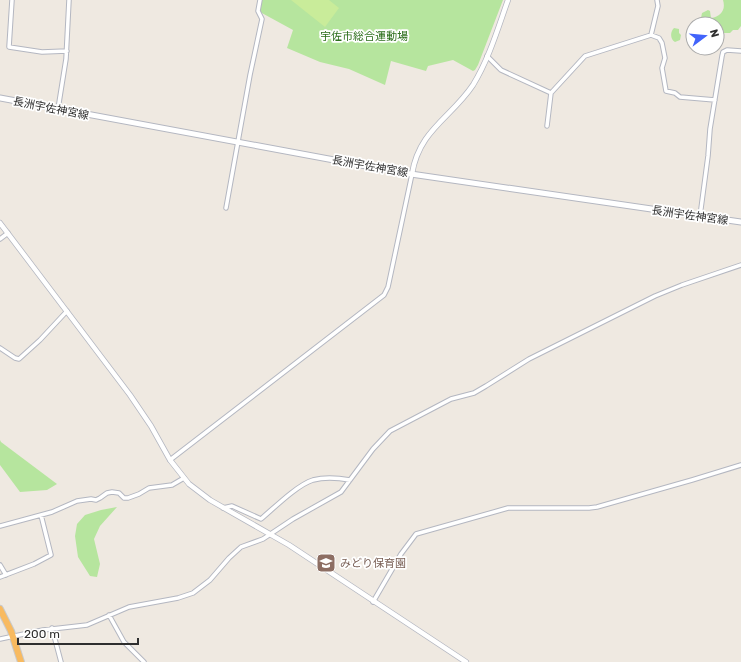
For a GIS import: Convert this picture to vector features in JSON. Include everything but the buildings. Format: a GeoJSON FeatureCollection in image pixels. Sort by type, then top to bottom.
{"type":"FeatureCollection","features":[{"type":"Feature","properties":{"kind":"highway"},"geometry":{"type":"LineString","coordinates":[[0,608],[13,636],[21,662]]}},
{"type":"Feature","properties":{"kind":"main road","name":"長洲宇佐神宮線"},"geometry":{"type":"LineString","coordinates":[[0,98],[58,110],[412,174],[741,222]]}},
{"type":"Feature","properties":{"kind":"street"},"geometry":{"type":"LineString","coordinates":[[12,0],[9,47],[42,52],[67,51]]}},
{"type":"Feature","properties":{"kind":"street"},"geometry":{"type":"LineString","coordinates":[[58,110],[67,51],[69,0]]}},
{"type":"Feature","properties":{"kind":"street"},"geometry":{"type":"LineString","coordinates":[[226,208],[262,19],[258,11],[260,0]]}},
{"type":"Feature","properties":{"kind":"street"},"geometry":{"type":"LineString","coordinates":[[170,460],[384,295],[388,287],[415,158],[423,140],[469,90],[480,72],[508,0]]}},
{"type":"Feature","properties":{"kind":"street"},"geometry":{"type":"LineString","coordinates":[[651,35],[658,6],[657,0]]}},
{"type":"Feature","properties":{"kind":"street"},"geometry":{"type":"LineString","coordinates":[[547,126],[552,93],[588,54],[651,35],[659,38],[662,43],[665,58],[662,68],[666,92],[675,93],[680,97],[715,100]]}},
{"type":"Feature","properties":{"kind":"street"},"geometry":{"type":"LineString","coordinates":[[700,216],[710,129],[723,52],[727,50],[741,51]]}},
{"type":"Feature","properties":{"kind":"street"},"geometry":{"type":"LineString","coordinates":[[487,56],[504,72],[552,93]]}},
{"type":"Feature","properties":{"kind":"street"},"geometry":{"type":"LineString","coordinates":[[0,223],[144,414],[170,460],[184,478],[202,495],[304,555],[466,662]]}},
{"type":"Feature","properties":{"kind":"street"},"geometry":{"type":"LineString","coordinates":[[0,239],[8,233]]}},
{"type":"Feature","properties":{"kind":"street"},"geometry":{"type":"LineString","coordinates":[[0,639],[52,628],[87,625],[129,607],[178,598],[193,593],[216,574],[236,550],[246,544],[263,539],[293,519],[344,489],[377,443],[390,431],[400,425],[451,399],[474,393],[529,359],[654,296],[723,270],[741,265]]}},
{"type":"Feature","properties":{"kind":"street"},"geometry":{"type":"LineString","coordinates":[[0,348],[19,359],[40,340],[67,311]]}},
{"type":"Feature","properties":{"kind":"street"},"geometry":{"type":"LineString","coordinates":[[373,602],[401,554],[416,534],[508,508],[597,507],[741,465]]}},
{"type":"Feature","properties":{"kind":"street"},"geometry":{"type":"LineString","coordinates":[[0,526],[52,512],[77,501],[91,499],[96,500],[112,492],[119,493],[124,498],[128,498],[149,488],[172,485],[184,478]]}},
{"type":"Feature","properties":{"kind":"street"},"geometry":{"type":"LineString","coordinates":[[223,508],[232,506],[261,519],[286,498],[310,481],[325,478],[350,480]]}},
{"type":"Feature","properties":{"kind":"street"},"geometry":{"type":"LineString","coordinates":[[0,577],[34,564],[51,555],[41,515]]}},
{"type":"Feature","properties":{"kind":"street"},"geometry":{"type":"LineString","coordinates":[[0,565],[6,575]]}},
{"type":"Feature","properties":{"kind":"street"},"geometry":{"type":"LineString","coordinates":[[109,615],[124,642],[144,662]]}},
{"type":"Feature","properties":{"kind":"street"},"geometry":{"type":"LineString","coordinates":[[52,628],[61,662]]}},
{"type":"Feature","properties":{"kind":"green space","name":"宇佐市総合運動場"},"geometry":{"type":"Polygon","coordinates":[[[261,0],[503,0],[475,70],[473,71],[453,60],[428,66],[426,71],[391,61],[385,85],[349,69],[320,62],[287,48],[293,30],[260,12],[261,0]]]}},
{"type":"Feature","properties":{"kind":"green space"},"geometry":{"type":"Polygon","coordinates":[[[291,0],[329,0],[339,8],[325,27],[291,0]]]}},
{"type":"Feature","properties":{"kind":"green space"},"geometry":{"type":"Polygon","coordinates":[[[723,0],[741,0],[741,26],[738,30],[733,30],[730,33],[725,33],[725,16],[718,16],[723,10],[723,0]]]}},
{"type":"Feature","properties":{"kind":"green space"},"geometry":{"type":"Polygon","coordinates":[[[708,10],[710,11],[711,16],[701,16],[702,13],[708,10]]]}},
{"type":"Feature","properties":{"kind":"green space"},"geometry":{"type":"Polygon","coordinates":[[[674,28],[679,29],[679,33],[681,35],[680,40],[675,42],[671,35],[674,28]]]}},
{"type":"Feature","properties":{"kind":"green space"},"geometry":{"type":"Polygon","coordinates":[[[0,440],[57,484],[47,490],[20,492],[0,465],[0,440]]]}},
{"type":"Feature","properties":{"kind":"green space"},"geometry":{"type":"Polygon","coordinates":[[[117,507],[100,526],[94,539],[100,564],[97,577],[90,576],[78,557],[75,536],[77,524],[85,515],[117,507]]]}},
{"type":"Feature","properties":{"kind":"place","name":"みどり保育園"},"geometry":{"type":"Point","coordinates":[326,563]}}]}
